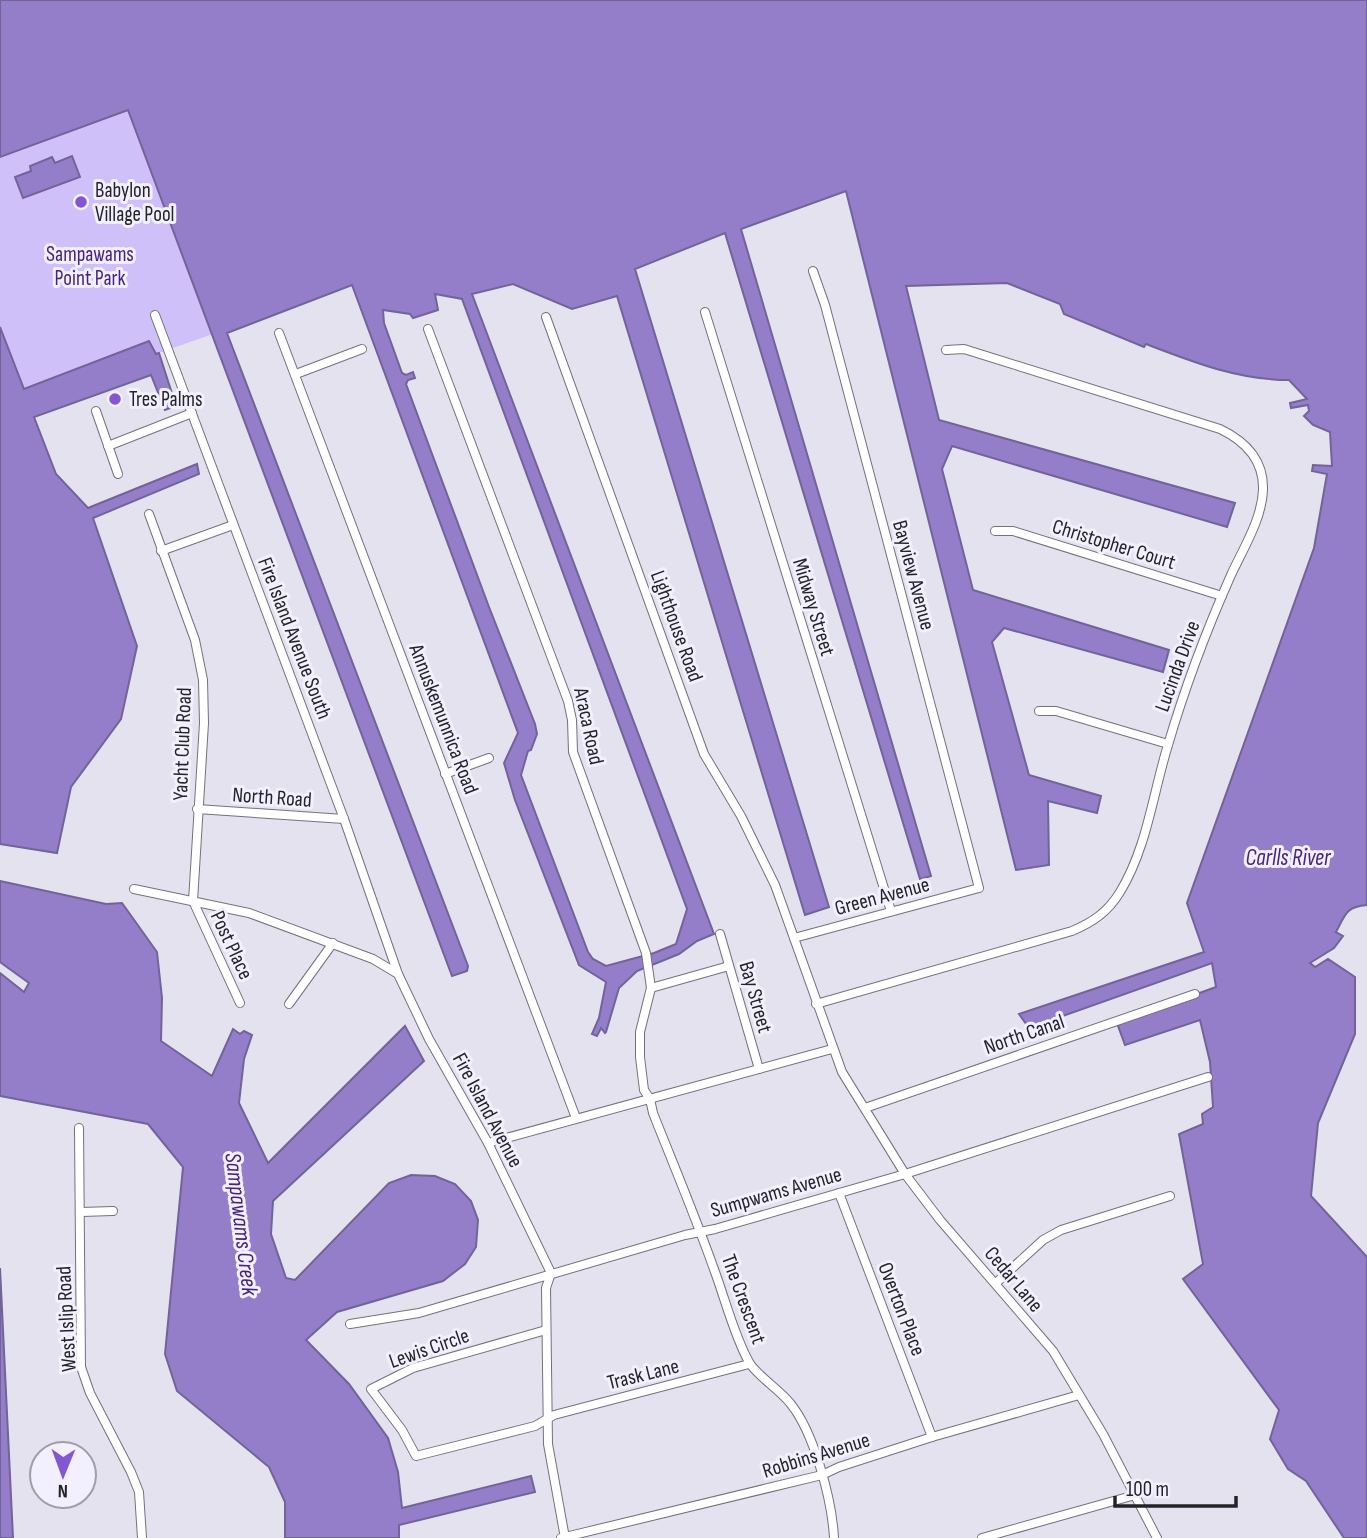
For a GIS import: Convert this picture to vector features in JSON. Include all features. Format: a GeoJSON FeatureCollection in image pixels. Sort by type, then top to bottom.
{"type":"FeatureCollection","features":[{"type":"Feature","properties":{"kind":"street","name":"Bayview Avenue"},"geometry":{"type":"LineString","coordinates":[[813,271],[825,305],[979,888]]}},
{"type":"Feature","properties":{"kind":"street","name":"Midway Street"},"geometry":{"type":"LineString","coordinates":[[705,312],[891,911]]}},
{"type":"Feature","properties":{"kind":"street","name":"Fire Island Avenue South"},"geometry":{"type":"LineString","coordinates":[[155,315],[344,819],[398,974]]}},
{"type":"Feature","properties":{"kind":"street","name":"Lighthouse Road"},"geometry":{"type":"LineString","coordinates":[[546,317],[704,754],[757,848],[775,885],[794,938]]}},
{"type":"Feature","properties":{"kind":"street","name":"Araca Road"},"geometry":{"type":"LineString","coordinates":[[428,328],[568,701],[572,720],[573,752],[646,953],[651,988],[640,1032],[640,1057],[644,1090],[650,1099]]}},
{"type":"Feature","properties":{"kind":"street","name":"Annuskemunnica Road"},"geometry":{"type":"LineString","coordinates":[[279,333],[576,1118]]}},
{"type":"Feature","properties":{"kind":"street"},"geometry":{"type":"LineString","coordinates":[[296,374],[362,349]]}},
{"type":"Feature","properties":{"kind":"street","name":"Lucinda Drive"},"geometry":{"type":"LineString","coordinates":[[816,1004],[1046,939],[1094,922],[1114,900],[1133,867],[1168,744],[1222,596],[1262,504],[1261,470],[1238,438],[1220,429],[964,349],[946,350]]}},
{"type":"Feature","properties":{"kind":"street"},"geometry":{"type":"LineString","coordinates":[[96,411],[118,474]]}},
{"type":"Feature","properties":{"kind":"street"},"geometry":{"type":"LineString","coordinates":[[108,446],[192,414]]}},
{"type":"Feature","properties":{"kind":"street","name":"Yacht Club Road"},"geometry":{"type":"LineString","coordinates":[[149,514],[195,640],[203,680],[204,723],[193,901]]}},
{"type":"Feature","properties":{"kind":"street"},"geometry":{"type":"LineString","coordinates":[[161,551],[233,525]]}},
{"type":"Feature","properties":{"kind":"street","name":"Christopher Court"},"geometry":{"type":"LineString","coordinates":[[995,531],[1013,531],[1222,596]]}},
{"type":"Feature","properties":{"kind":"street"},"geometry":{"type":"LineString","coordinates":[[1039,712],[1056,711],[1168,744]]}},
{"type":"Feature","properties":{"kind":"street"},"geometry":{"type":"LineString","coordinates":[[445,774],[489,758]]}},
{"type":"Feature","properties":{"kind":"street","name":"North Road"},"geometry":{"type":"LineString","coordinates":[[197,809],[344,819]]}},
{"type":"Feature","properties":{"kind":"street","name":"Green Avenue"},"geometry":{"type":"LineString","coordinates":[[794,938],[979,888]]}},
{"type":"Feature","properties":{"kind":"street"},"geometry":{"type":"LineString","coordinates":[[134,890],[249,913],[373,959],[398,974]]}},
{"type":"Feature","properties":{"kind":"street","name":"Post Place"},"geometry":{"type":"LineString","coordinates":[[193,901],[240,1003]]}},
{"type":"Feature","properties":{"kind":"street","name":"Bay Street"},"geometry":{"type":"LineString","coordinates":[[720,934],[759,1069]]}},
{"type":"Feature","properties":{"kind":"street","name":"Cedar Lane"},"geometry":{"type":"LineString","coordinates":[[794,938],[842,1072],[905,1174],[940,1220],[1053,1351],[1103,1434],[1157,1538]]}},
{"type":"Feature","properties":{"kind":"street"},"geometry":{"type":"LineString","coordinates":[[289,1004],[333,943]]}},
{"type":"Feature","properties":{"kind":"street"},"geometry":{"type":"LineString","coordinates":[[651,988],[729,966]]}},
{"type":"Feature","properties":{"kind":"street","name":"Fire Island Avenue"},"geometry":{"type":"LineString","coordinates":[[398,974],[429,1039],[488,1143],[551,1273]]}},
{"type":"Feature","properties":{"kind":"street","name":"North Canal"},"geometry":{"type":"LineString","coordinates":[[865,1108],[1195,994]]}},
{"type":"Feature","properties":{"kind":"street"},"geometry":{"type":"LineString","coordinates":[[488,1143],[832,1049]]}},
{"type":"Feature","properties":{"kind":"street","name":"Sumpwams Avenue"},"geometry":{"type":"LineString","coordinates":[[350,1324],[419,1313],[551,1273],[715,1229],[905,1174],[1208,1077]]}},
{"type":"Feature","properties":{"kind":"street","name":"The Crescent"},"geometry":{"type":"LineString","coordinates":[[650,1099],[749,1364],[792,1404],[806,1427],[822,1475],[833,1520],[834,1538]]}},
{"type":"Feature","properties":{"kind":"street","name":"West Islip Road"},"geometry":{"type":"LineString","coordinates":[[79,1128],[81,1367],[90,1393],[139,1492],[142,1538]]}},
{"type":"Feature","properties":{"kind":"street","name":"Overton Place"},"geometry":{"type":"LineString","coordinates":[[839,1193],[932,1437]]}},
{"type":"Feature","properties":{"kind":"street"},"geometry":{"type":"LineString","coordinates":[[996,1283],[1043,1240],[1061,1230],[1170,1196]]}},
{"type":"Feature","properties":{"kind":"street"},"geometry":{"type":"LineString","coordinates":[[81,1212],[113,1211]]}},
{"type":"Feature","properties":{"kind":"street"},"geometry":{"type":"LineString","coordinates":[[551,1273],[546,1288],[548,1444],[563,1538]]}},
{"type":"Feature","properties":{"kind":"street","name":"Lewis Circle"},"geometry":{"type":"LineString","coordinates":[[546,1330],[413,1368],[371,1389],[402,1430],[416,1456],[536,1426],[547,1420]]}},
{"type":"Feature","properties":{"kind":"street","name":"Trask Lane"},"geometry":{"type":"LineString","coordinates":[[547,1420],[554,1415],[749,1364]]}},
{"type":"Feature","properties":{"kind":"street","name":"Robbins Avenue"},"geometry":{"type":"LineString","coordinates":[[563,1538],[822,1475],[839,1466],[932,1437],[1079,1395]]}},
{"type":"Feature","properties":{"kind":"street"},"geometry":{"type":"LineString","coordinates":[[982,1538],[1135,1495]]}},
{"type":"Feature","properties":{"kind":"green space","name":"Sampawams Point Park"},"geometry":{"type":"Polygon","coordinates":[[[128,110],[213,334],[156,354],[149,342],[24,389],[0,327],[0,157],[128,110]]]}},
{"type":"Feature","properties":{"kind":"water","name":"Carlls River"},"geometry":{"type":"Polygon","coordinates":[[[0,0],[1367,0],[1367,905],[1347,912],[1336,932],[1343,936],[1334,948],[1310,963],[1315,967],[1328,959],[1355,977],[1355,1034],[1318,1123],[1311,1196],[1367,1257],[1367,1538],[1344,1538],[1306,1481],[1288,1469],[1270,1439],[1279,1410],[1183,1279],[1203,1264],[1179,1134],[1203,1124],[1202,1114],[1213,1107],[1210,1062],[1200,1020],[1125,1045],[1117,1023],[1216,987],[1212,963],[1029,1028],[1019,1014],[1204,952],[1187,903],[1314,548],[1327,474],[1312,471],[1313,465],[1332,466],[1330,432],[1313,425],[1304,416],[1309,411],[1308,405],[1291,408],[1290,403],[1307,399],[1289,380],[1234,373],[1146,344],[1144,347],[1064,314],[1060,304],[1007,283],[906,286],[939,420],[1235,503],[1227,527],[952,446],[942,469],[973,590],[1169,650],[1163,672],[1004,628],[992,642],[1029,775],[1101,796],[1097,813],[1048,801],[1049,865],[1016,870],[846,191],[741,229],[931,876],[920,879],[725,233],[635,269],[829,907],[805,915],[617,296],[572,309],[513,284],[472,294],[714,934],[697,941],[679,954],[637,971],[619,988],[606,1032],[601,1028],[597,1036],[592,1034],[599,1018],[606,982],[579,965],[515,800],[504,763],[518,733],[352,285],[227,333],[468,966],[467,971],[452,976],[128,110],[0,157],[0,0]],[[435,294],[438,310],[413,318],[410,314],[383,310],[384,323],[402,373],[406,375],[413,372],[415,378],[408,380],[406,384],[535,724],[537,734],[531,750],[528,751],[521,775],[588,952],[593,959],[606,966],[676,944],[687,909],[462,299],[435,294]]]}},
{"type":"Feature","properties":{"kind":"water"},"geometry":{"type":"Polygon","coordinates":[[[72,156],[80,177],[23,198],[15,177],[31,171],[30,166],[52,157],[55,163],[72,156]]]}},
{"type":"Feature","properties":{"kind":"water"},"geometry":{"type":"Polygon","coordinates":[[[0,327],[24,389],[149,341],[156,354],[159,353],[176,406],[165,410],[151,375],[34,417],[56,474],[88,508],[197,464],[199,474],[93,518],[137,646],[121,719],[71,787],[57,853],[0,844],[0,327]]]}},
{"type":"Feature","properties":{"kind":"water","name":"Sampawams Creek"},"geometry":{"type":"Polygon","coordinates":[[[0,881],[106,904],[122,903],[157,952],[162,998],[161,1041],[212,1076],[233,1029],[240,1034],[244,1031],[252,1035],[244,1059],[239,1103],[268,1163],[405,1026],[424,1061],[273,1201],[271,1234],[286,1278],[295,1280],[389,1183],[411,1175],[435,1176],[455,1184],[471,1201],[478,1220],[476,1247],[465,1264],[443,1281],[337,1312],[306,1340],[349,1384],[388,1438],[398,1472],[402,1508],[531,1476],[535,1492],[399,1525],[399,1538],[285,1538],[285,1502],[269,1467],[177,1391],[165,1354],[183,1167],[148,1124],[0,1096],[0,973],[24,992],[29,983],[0,962],[0,881]]]}},
{"type":"Feature","properties":{"kind":"water"},"geometry":{"type":"Polygon","coordinates":[[[0,1268],[13,1538],[0,1538],[0,1268]]]}},
{"type":"Feature","properties":{"kind":"place","name":"Babylon Village Pool"},"geometry":{"type":"Point","coordinates":[81,202]}},
{"type":"Feature","properties":{"kind":"place","name":"Tres Palms"},"geometry":{"type":"Point","coordinates":[115,399]}}]}
